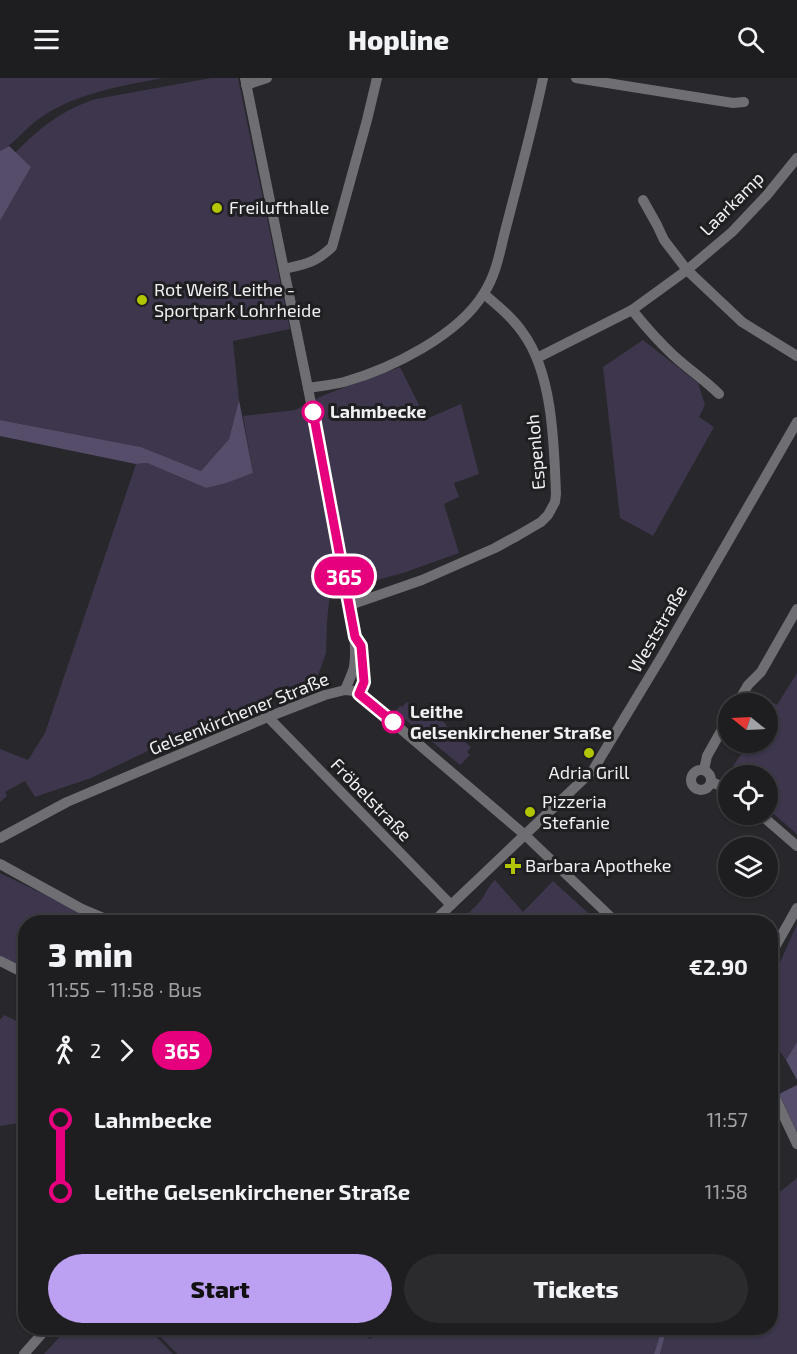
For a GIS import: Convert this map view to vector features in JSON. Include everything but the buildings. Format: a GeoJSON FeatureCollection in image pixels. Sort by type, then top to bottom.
{"type":"FeatureCollection","features":[{"type":"Feature","properties":{"kind":"street"},"geometry":{"type":"LineString","coordinates":[[267,78],[245,82],[350,605],[355,637],[354,669],[345,690]]}},
{"type":"Feature","properties":{"kind":"street"},"geometry":{"type":"LineString","coordinates":[[284,269],[309,264],[332,247],[376,78]]}},
{"type":"Feature","properties":{"kind":"street"},"geometry":{"type":"LineString","coordinates":[[308,388],[343,382],[395,363],[456,325],[484,294],[495,267],[543,78]]}},
{"type":"Feature","properties":{"kind":"street"},"geometry":{"type":"LineString","coordinates":[[576,78],[733,103],[744,102]]}},
{"type":"Feature","properties":{"kind":"street","name":"Laarkamp"},"geometry":{"type":"LineString","coordinates":[[537,358],[632,310],[687,270],[732,232],[767,195],[797,158]]}},
{"type":"Feature","properties":{"kind":"street"},"geometry":{"type":"LineString","coordinates":[[644,200],[664,240],[687,270],[742,322],[797,356]]}},
{"type":"Feature","properties":{"kind":"street","name":"Espenloh"},"geometry":{"type":"LineString","coordinates":[[350,605],[422,580],[495,548],[541,522],[552,510],[556,494],[554,436],[537,358],[525,334],[484,294]]}},
{"type":"Feature","properties":{"kind":"street"},"geometry":{"type":"LineString","coordinates":[[632,310],[651,334],[674,357],[719,394]]}},
{"type":"Feature","properties":{"kind":"street","name":"Weststraße"},"geometry":{"type":"LineString","coordinates":[[441,915],[593,770],[662,656],[797,422]]}},
{"type":"Feature","properties":{"kind":"street"},"geometry":{"type":"LineString","coordinates":[[743,693],[761,672],[797,609]]}},
{"type":"Feature","properties":{"kind":"street"},"geometry":{"type":"LineString","coordinates":[[355,637],[361,646],[364,682],[359,694]]}},
{"type":"Feature","properties":{"kind":"street","name":"Gelsenkirchener Straße"},"geometry":{"type":"LineString","coordinates":[[0,838],[67,802],[268,717],[325,695],[345,690],[354,691],[525,835],[609,915]]}},
{"type":"Feature","properties":{"kind":"street","name":"Fröbelstraße"},"geometry":{"type":"LineString","coordinates":[[268,717],[452,905]]}},
{"type":"Feature","properties":{"kind":"street"},"geometry":{"type":"LineString","coordinates":[[704,770],[707,756],[718,736]]}},
{"type":"Feature","properties":{"kind":"street"},"geometry":{"type":"LineString","coordinates":[[704,770],[710,774],[711,782],[705,789],[696,789],[692,785],[692,774],[695,771],[704,770]]}},
{"type":"Feature","properties":{"kind":"street"},"geometry":{"type":"LineString","coordinates":[[711,782],[718,785]]}},
{"type":"Feature","properties":{"kind":"street"},"geometry":{"type":"LineString","coordinates":[[773,825],[797,846]]}},
{"type":"Feature","properties":{"kind":"street"},"geometry":{"type":"LineString","coordinates":[[0,864],[98,915]]}},
{"type":"Feature","properties":{"kind":"street"},"geometry":{"type":"LineString","coordinates":[[778,942],[797,908]]}},
{"type":"Feature","properties":{"kind":"street"},"geometry":{"type":"LineString","coordinates":[[0,961],[18,970]]}},
{"type":"Feature","properties":{"kind":"street"},"geometry":{"type":"LineString","coordinates":[[778,1104],[797,1144]]}},
{"type":"Feature","properties":{"kind":"street"},"geometry":{"type":"LineString","coordinates":[[24,1354],[41,1335]]}},
{"type":"Feature","properties":{"kind":"shaded area"},"geometry":{"type":"Polygon","coordinates":[[[0,78],[163,78],[99,92],[68,102],[40,118],[0,151],[0,78]]]}},
{"type":"Feature","properties":{"kind":"shaded area","name":"Rot Weiß Leithe - Sportpark Lohrheide"},"geometry":{"type":"Polygon","coordinates":[[[211,78],[238,78],[290,329],[233,341],[239,400],[229,439],[201,471],[141,447],[0,420],[0,221],[31,167],[15,153],[52,120],[84,103],[211,78]]]}},
{"type":"Feature","properties":{"kind":"shaded area"},"geometry":{"type":"Polygon","coordinates":[[[9,146],[31,167],[0,221],[0,151],[9,146]]]}},
{"type":"Feature","properties":{"kind":"shaded area"},"geometry":{"type":"Polygon","coordinates":[[[643,340],[698,383],[705,405],[699,417],[714,427],[653,536],[620,518],[603,367],[643,340]]]}},
{"type":"Feature","properties":{"kind":"shaded area"},"geometry":{"type":"Polygon","coordinates":[[[400,367],[426,419],[461,404],[479,474],[454,483],[459,497],[444,504],[459,553],[403,573],[330,593],[326,653],[317,678],[169,741],[91,778],[35,797],[25,781],[5,792],[7,796],[0,802],[0,749],[28,760],[45,733],[136,464],[147,463],[206,488],[253,473],[243,416],[295,410],[324,395],[400,367]]]}},
{"type":"Feature","properties":{"kind":"shaded area"},"geometry":{"type":"Polygon","coordinates":[[[239,400],[253,473],[206,488],[147,463],[136,464],[0,436],[0,420],[141,447],[201,471],[229,439],[239,400]]]}},
{"type":"Feature","properties":{"kind":"shaded area"},"geometry":{"type":"Polygon","coordinates":[[[797,673],[797,834],[778,818],[778,765],[734,765],[742,753],[778,753],[778,703],[797,673]]]}},
{"type":"Feature","properties":{"kind":"shaded area"},"geometry":{"type":"Polygon","coordinates":[[[407,702],[425,717],[444,722],[471,747],[467,752],[470,755],[460,765],[395,711],[407,702]]]}},
{"type":"Feature","properties":{"kind":"shaded area"},"geometry":{"type":"Polygon","coordinates":[[[0,873],[87,915],[18,915],[18,964],[0,956],[0,873]]]}},
{"type":"Feature","properties":{"kind":"shaded area"},"geometry":{"type":"Polygon","coordinates":[[[495,880],[523,912],[553,881],[590,915],[466,915],[481,900],[495,880]]]}},
{"type":"Feature","properties":{"kind":"shaded area"},"geometry":{"type":"Polygon","coordinates":[[[797,924],[797,1042],[786,1060],[778,1049],[778,967],[797,924]]]}},
{"type":"Feature","properties":{"kind":"shaded area"},"geometry":{"type":"Polygon","coordinates":[[[4,1015],[18,1022],[18,1123],[0,1126],[0,1020],[4,1015]]]}},
{"type":"Feature","properties":{"kind":"shaded area"},"geometry":{"type":"Polygon","coordinates":[[[797,1042],[797,1080],[786,1060],[797,1042]]]}},
{"type":"Feature","properties":{"kind":"shaded area"},"geometry":{"type":"Polygon","coordinates":[[[797,1085],[797,1132],[779,1094],[797,1085]]]}},
{"type":"Feature","properties":{"kind":"shaded area"},"geometry":{"type":"Polygon","coordinates":[[[797,1178],[797,1354],[660,1354],[665,1335],[778,1335],[778,1193],[797,1178]]]}},
{"type":"Feature","properties":{"kind":"shaded area"},"geometry":{"type":"Polygon","coordinates":[[[62,1335],[155,1335],[173,1354],[44,1354],[62,1335]]]}},
{"type":"Feature","properties":{"kind":"shaded area"},"geometry":{"type":"Polygon","coordinates":[[[159,1335],[366,1335],[370,1339],[374,1335],[660,1335],[654,1354],[177,1354],[159,1335]]]}},
{"type":"Feature","properties":{"kind":"shaded area"},"geometry":{"type":"Polygon","coordinates":[[[660,1335],[665,1335],[660,1354],[654,1354],[660,1335]]]}},
{"type":"Feature","properties":{"kind":"bus line","name":"365"},"geometry":{"type":"LineString","coordinates":[[313,412],[355,637],[361,646],[364,682],[359,694],[393,722]]}},
{"type":"Feature","properties":{"kind":"place","name":"Freilufthalle"},"geometry":{"type":"Point","coordinates":[217,208]}},
{"type":"Feature","properties":{"kind":"place","name":"Rot Weiß Leithe - Sportpark Lohrheide"},"geometry":{"type":"Point","coordinates":[142,300]}},
{"type":"Feature","properties":{"kind":"place","name":"Lahmbecke"},"geometry":{"type":"Point","coordinates":[313,412]}},
{"type":"Feature","properties":{"kind":"place","name":"Leithe Gelsenkirchener Straße"},"geometry":{"type":"Point","coordinates":[393,722]}},
{"type":"Feature","properties":{"kind":"place","name":"Adria Grill"},"geometry":{"type":"Point","coordinates":[589,753]}},
{"type":"Feature","properties":{"kind":"place","name":"Pizzeria Stefanie"},"geometry":{"type":"Point","coordinates":[530,812]}},
{"type":"Feature","properties":{"kind":"place","name":"Barbara Apotheke"},"geometry":{"type":"Point","coordinates":[513,866]}}]}
